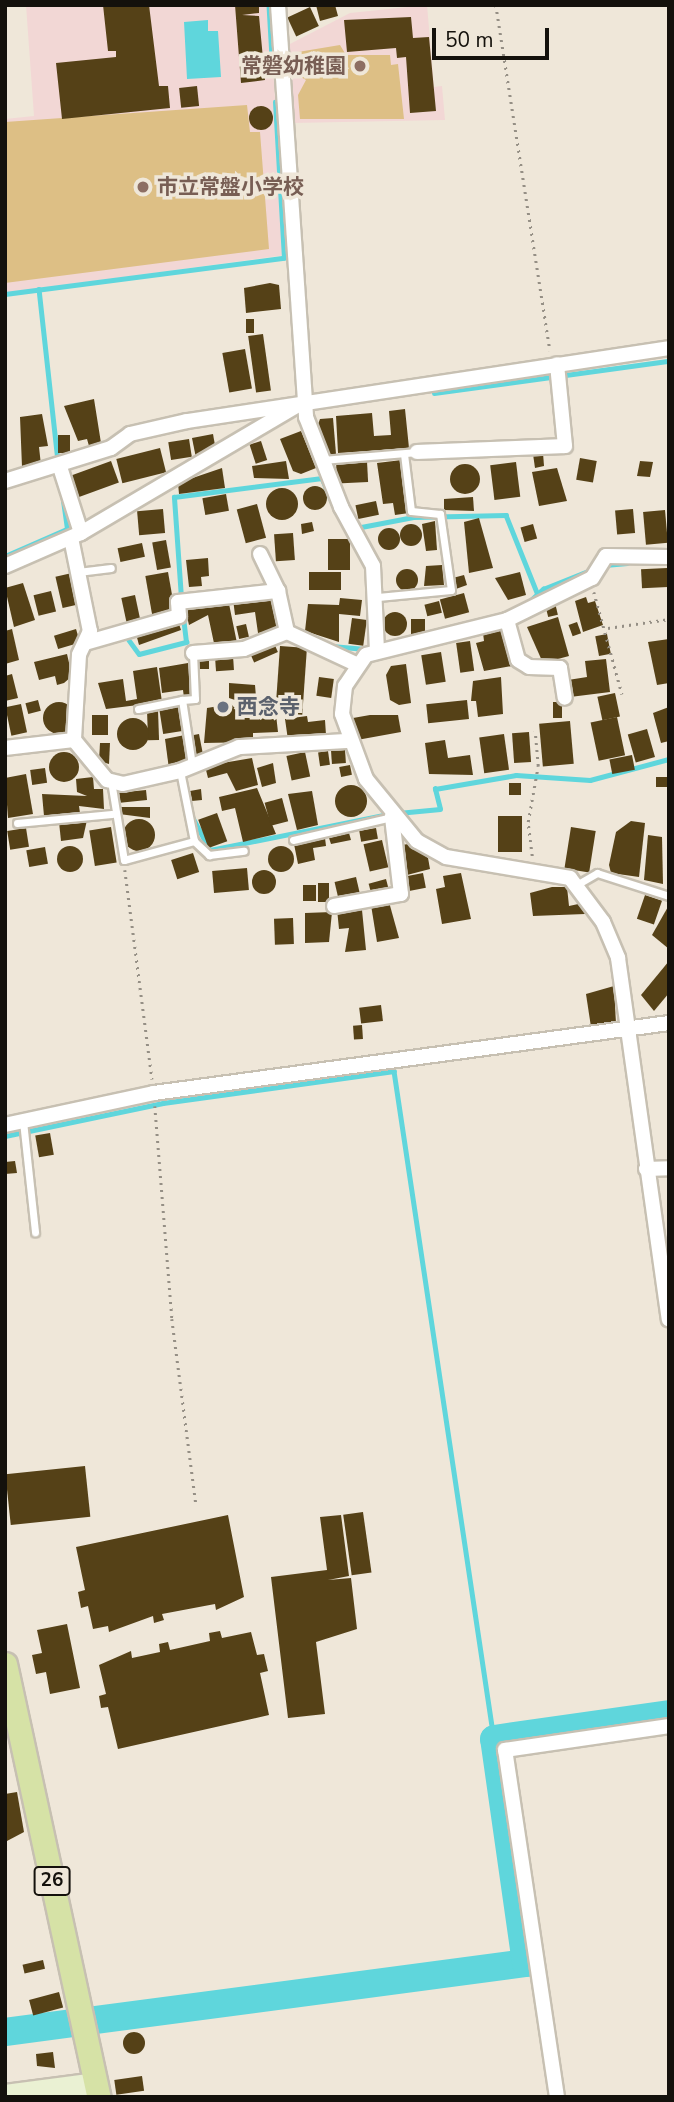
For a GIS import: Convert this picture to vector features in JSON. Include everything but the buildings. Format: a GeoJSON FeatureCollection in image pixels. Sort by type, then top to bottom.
{"type":"FeatureCollection","features":[{"type":"Feature","properties":{"kind":"main road","name":"26"},"geometry":{"type":"LineString","coordinates":[[5,1664],[97,2090]]}},
{"type":"Feature","properties":{"kind":"main road"},"geometry":{"type":"LineString","coordinates":[[5,2095],[97,2090]]}},
{"type":"Feature","properties":{"kind":"street"},"geometry":{"type":"LineString","coordinates":[[278,5],[304,402],[322,460],[373,566],[378,597],[377,650]]}},
{"type":"Feature","properties":{"kind":"street"},"geometry":{"type":"LineString","coordinates":[[5,481],[60,467],[130,434],[304,402],[556,370],[669,348]]}},
{"type":"Feature","properties":{"kind":"street"},"geometry":{"type":"LineString","coordinates":[[410,453],[565,446],[556,370]]}},
{"type":"Feature","properties":{"kind":"street"},"geometry":{"type":"LineString","coordinates":[[5,566],[76,535],[304,402]]}},
{"type":"Feature","properties":{"kind":"street"},"geometry":{"type":"LineString","coordinates":[[60,467],[76,535],[77,572],[90,631],[85,643],[74,740],[111,781],[186,768],[239,747],[348,741]]}},
{"type":"Feature","properties":{"kind":"street"},"geometry":{"type":"LineString","coordinates":[[260,554],[278,591],[287,632]]}},
{"type":"Feature","properties":{"kind":"street"},"geometry":{"type":"LineString","coordinates":[[334,906],[401,894],[392,817],[348,741],[342,699],[358,665],[377,650],[507,620],[590,579],[606,556],[669,556]]}},
{"type":"Feature","properties":{"kind":"street"},"geometry":{"type":"LineString","coordinates":[[85,643],[179,615],[178,602],[278,591]]}},
{"type":"Feature","properties":{"kind":"street"},"geometry":{"type":"LineString","coordinates":[[507,620],[523,664],[563,671],[565,698]]}},
{"type":"Feature","properties":{"kind":"street"},"geometry":{"type":"LineString","coordinates":[[193,653],[244,649],[287,632],[358,665]]}},
{"type":"Feature","properties":{"kind":"street"},"geometry":{"type":"LineString","coordinates":[[5,748],[74,740]]}},
{"type":"Feature","properties":{"kind":"street"},"geometry":{"type":"LineString","coordinates":[[392,817],[446,857],[535,870],[578,884],[618,958],[669,1319]]}},
{"type":"Feature","properties":{"kind":"street"},"geometry":{"type":"LineString","coordinates":[[5,1125],[154,1093],[669,1023]]}},
{"type":"Feature","properties":{"kind":"street"},"geometry":{"type":"LineString","coordinates":[[646,1170],[669,1168]]}},
{"type":"Feature","properties":{"kind":"street"},"geometry":{"type":"LineString","coordinates":[[557,2097],[505,1750],[669,1726]]}},
{"type":"Feature","properties":{"kind":"lane"},"geometry":{"type":"LineString","coordinates":[[322,460],[410,453],[411,510],[440,514],[451,590],[378,597]]}},
{"type":"Feature","properties":{"kind":"lane"},"geometry":{"type":"LineString","coordinates":[[77,572],[111,568]]}},
{"type":"Feature","properties":{"kind":"lane"},"geometry":{"type":"LineString","coordinates":[[138,709],[182,699],[195,699],[193,653]]}},
{"type":"Feature","properties":{"kind":"lane"},"geometry":{"type":"LineString","coordinates":[[182,699],[194,841],[209,855],[244,851]]}},
{"type":"Feature","properties":{"kind":"lane"},"geometry":{"type":"LineString","coordinates":[[111,781],[113,814],[124,860],[194,841]]}},
{"type":"Feature","properties":{"kind":"lane"},"geometry":{"type":"LineString","coordinates":[[17,824],[113,814]]}},
{"type":"Feature","properties":{"kind":"lane"},"geometry":{"type":"LineString","coordinates":[[293,840],[392,817]]}},
{"type":"Feature","properties":{"kind":"lane"},"geometry":{"type":"LineString","coordinates":[[578,884],[597,873],[669,896]]}},
{"type":"Feature","properties":{"kind":"lane"},"geometry":{"type":"LineString","coordinates":[[23,1121],[36,1232]]}},
{"type":"Feature","properties":{"kind":"path"},"geometry":{"type":"LineString","coordinates":[[496,5],[556,370]]}},
{"type":"Feature","properties":{"kind":"path"},"geometry":{"type":"LineString","coordinates":[[590,579],[607,628],[622,694]]}},
{"type":"Feature","properties":{"kind":"path"},"geometry":{"type":"LineString","coordinates":[[607,628],[669,619]]}},
{"type":"Feature","properties":{"kind":"path"},"geometry":{"type":"LineString","coordinates":[[535,731],[538,766],[528,822],[535,870]]}},
{"type":"Feature","properties":{"kind":"path"},"geometry":{"type":"LineString","coordinates":[[124,860],[154,1093],[176,1364],[196,1503]]}},
{"type":"Feature","properties":{"kind":"shaded area","name":"市立常盤小学校"},"geometry":{"type":"Polygon","coordinates":[[[26,5],[269,5],[285,255],[5,293],[5,119],[34,116],[26,5]]]}},
{"type":"Feature","properties":{"kind":"shaded area","name":"常磐幼稚園"},"geometry":{"type":"Polygon","coordinates":[[[427,5],[434,87],[442,86],[445,120],[292,123],[288,45],[350,13],[427,5]]]}},
{"type":"Feature","properties":{"kind":"shaded area"},"geometry":{"type":"Polygon","coordinates":[[[340,45],[346,55],[390,55],[391,65],[398,64],[404,119],[300,119],[298,95],[306,80],[294,73],[292,53],[340,45]]]}},
{"type":"Feature","properties":{"kind":"shaded area"},"geometry":{"type":"Polygon","coordinates":[[[247,105],[250,132],[260,132],[269,249],[5,283],[5,122],[247,105]]]}},
{"type":"Feature","properties":{"kind":"water"},"geometry":{"type":"Polygon","coordinates":[[[208,20],[208,31],[218,31],[221,77],[187,79],[184,22],[208,20]]]}},
{"type":"Feature","properties":{"kind":"waterway"},"geometry":{"type":"LineString","coordinates":[[269,5],[273,75]]}},
{"type":"Feature","properties":{"kind":"waterway"},"geometry":{"type":"LineString","coordinates":[[5,294],[284,258],[275,102]]}},
{"type":"Feature","properties":{"kind":"waterway"},"geometry":{"type":"LineString","coordinates":[[39,289],[58,462]]}},
{"type":"Feature","properties":{"kind":"waterway"},"geometry":{"type":"LineString","coordinates":[[434,393],[669,361]]}},
{"type":"Feature","properties":{"kind":"waterway"},"geometry":{"type":"LineString","coordinates":[[181,598],[174,497],[322,478],[337,513]]}},
{"type":"Feature","properties":{"kind":"waterway"},"geometry":{"type":"LineString","coordinates":[[5,556],[67,529],[62,495]]}},
{"type":"Feature","properties":{"kind":"waterway"},"geometry":{"type":"LineString","coordinates":[[356,528],[413,517],[506,515],[538,595]]}},
{"type":"Feature","properties":{"kind":"waterway"},"geometry":{"type":"LineString","coordinates":[[605,565],[627,563]]}},
{"type":"Feature","properties":{"kind":"waterway"},"geometry":{"type":"LineString","coordinates":[[530,601],[543,589],[593,569]]}},
{"type":"Feature","properties":{"kind":"waterway"},"geometry":{"type":"LineString","coordinates":[[126,636],[139,654],[186,642],[183,617]]}},
{"type":"Feature","properties":{"kind":"waterway"},"geometry":{"type":"LineString","coordinates":[[332,646],[365,649]]}},
{"type":"Feature","properties":{"kind":"waterway"},"geometry":{"type":"LineString","coordinates":[[398,813],[440,809],[435,789],[516,775],[590,780],[669,759]]}},
{"type":"Feature","properties":{"kind":"waterway"},"geometry":{"type":"LineString","coordinates":[[192,816],[210,850],[389,814]]}},
{"type":"Feature","properties":{"kind":"waterway"},"geometry":{"type":"LineString","coordinates":[[5,1136],[163,1103],[394,1071],[494,1739]]}},
{"type":"Feature","properties":{"kind":"waterway"},"geometry":{"type":"LineString","coordinates":[[5,2032],[526,1963],[494,1739],[669,1714]]}},
{"type":"Feature","properties":{"kind":"place","name":"常磐幼稚園"},"geometry":{"type":"Point","coordinates":[360,66]}},
{"type":"Feature","properties":{"kind":"place","name":"市立常盤小学校"},"geometry":{"type":"Point","coordinates":[143,187]}},
{"type":"Feature","properties":{"kind":"place","name":"西念寺"},"geometry":{"type":"Point","coordinates":[223,707]}}]}
